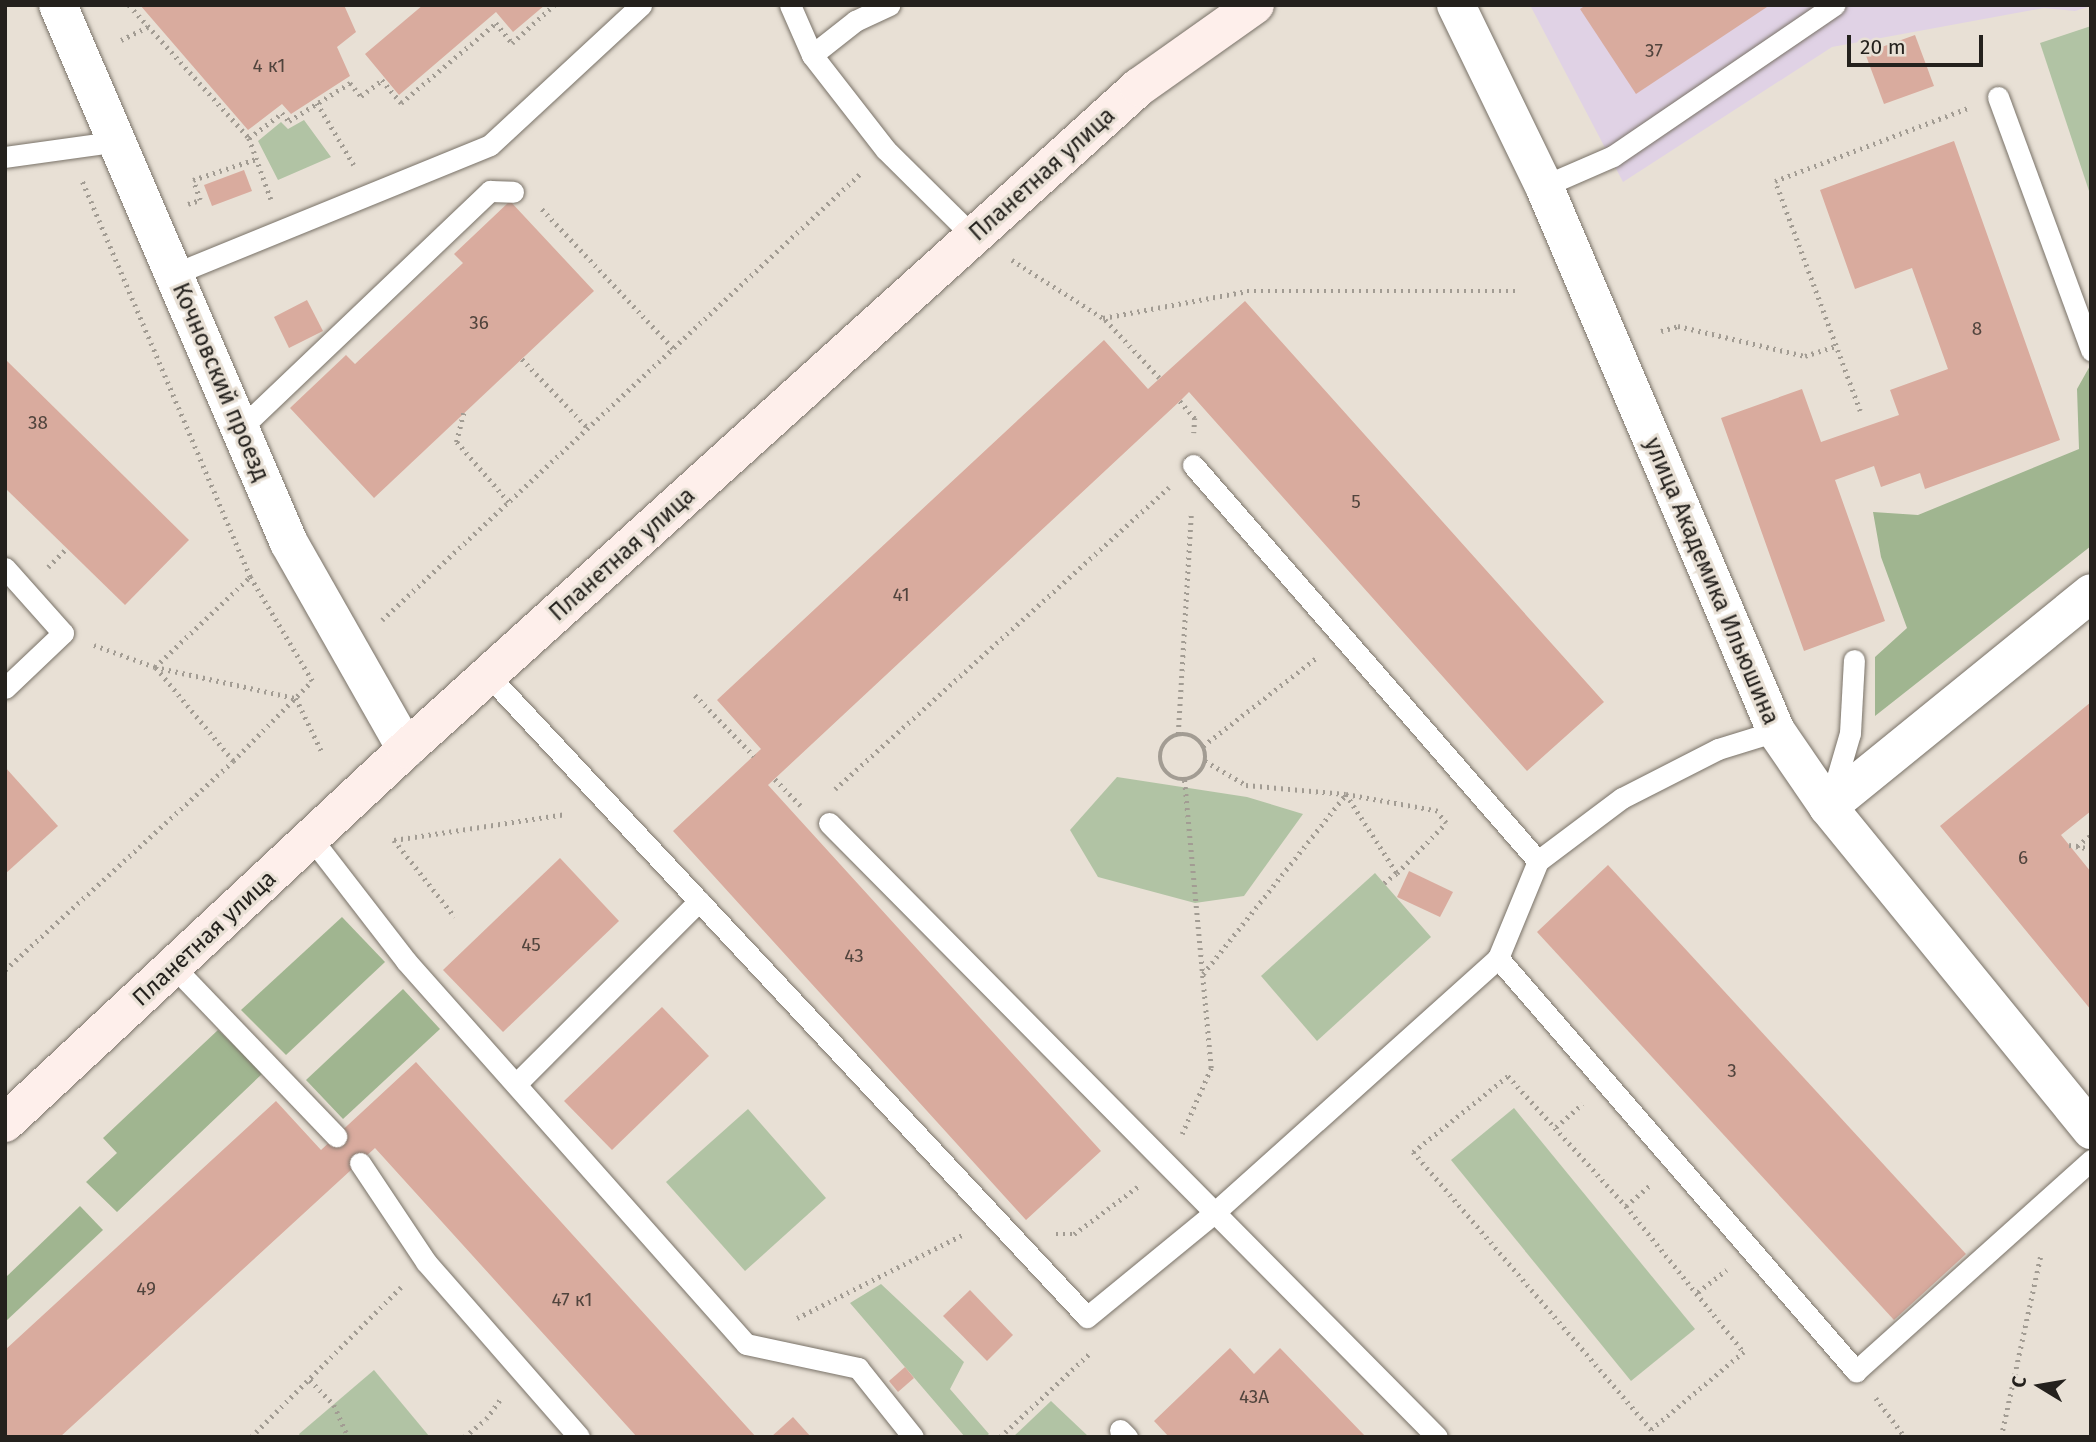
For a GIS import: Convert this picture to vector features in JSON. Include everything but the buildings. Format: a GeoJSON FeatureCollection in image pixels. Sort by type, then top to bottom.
{"type":"FeatureCollection","features":[{"type":"Feature","properties":{"kind":"street","name":"Кочновский проезд"},"geometry":{"type":"LineString","coordinates":[[58,5],[119,141],[289,543],[406,748]]}},
{"type":"Feature","properties":{"kind":"street","name":"Планетная улица"},"geometry":{"type":"LineString","coordinates":[[5,1123],[406,748],[1139,87],[1255,5]]}},
{"type":"Feature","properties":{"kind":"street","name":"улица Академика Ильюшина"},"geometry":{"type":"LineString","coordinates":[[1456,5],[1544,186],[1776,732],[1828,807],[2091,1130]]}},
{"type":"Feature","properties":{"kind":"street"},"geometry":{"type":"LineString","coordinates":[[1828,807],[2091,593]]}},
{"type":"Feature","properties":{"kind":"lane"},"geometry":{"type":"LineString","coordinates":[[174,274],[490,145],[641,5]]}},
{"type":"Feature","properties":{"kind":"lane"},"geometry":{"type":"LineString","coordinates":[[790,5],[812,55],[886,150],[973,236]]}},
{"type":"Feature","properties":{"kind":"lane"},"geometry":{"type":"LineString","coordinates":[[812,55],[855,21],[889,5]]}},
{"type":"Feature","properties":{"kind":"lane"},"geometry":{"type":"LineString","coordinates":[[1544,186],[1613,156],[1834,5]]}},
{"type":"Feature","properties":{"kind":"lane"},"geometry":{"type":"LineString","coordinates":[[1998,97],[2091,350]]}},
{"type":"Feature","properties":{"kind":"lane"},"geometry":{"type":"LineString","coordinates":[[5,157],[119,141]]}},
{"type":"Feature","properties":{"kind":"lane"},"geometry":{"type":"LineString","coordinates":[[242,428],[490,191],[513,192]]}},
{"type":"Feature","properties":{"kind":"lane"},"geometry":{"type":"LineString","coordinates":[[1193,465],[1538,861]]}},
{"type":"Feature","properties":{"kind":"lane"},"geometry":{"type":"LineString","coordinates":[[5,568],[63,633],[5,688]]}},
{"type":"Feature","properties":{"kind":"lane"},"geometry":{"type":"LineString","coordinates":[[1828,807],[1850,733],[1854,660]]}},
{"type":"Feature","properties":{"kind":"lane"},"geometry":{"type":"LineString","coordinates":[[488,675],[1087,1317],[1214,1213],[1498,958],[1538,861],[1622,798],[1717,749],[1776,732]]}},
{"type":"Feature","properties":{"kind":"lane"},"geometry":{"type":"LineString","coordinates":[[829,823],[1437,1437]]}},
{"type":"Feature","properties":{"kind":"lane"},"geometry":{"type":"LineString","coordinates":[[311,838],[407,961],[746,1344],[858,1368],[913,1437]]}},
{"type":"Feature","properties":{"kind":"lane"},"geometry":{"type":"LineString","coordinates":[[516,1084],[699,901]]}},
{"type":"Feature","properties":{"kind":"lane"},"geometry":{"type":"LineString","coordinates":[[1498,958],[1856,1371],[2091,1160]]}},
{"type":"Feature","properties":{"kind":"lane"},"geometry":{"type":"LineString","coordinates":[[173,966],[336,1136]]}},
{"type":"Feature","properties":{"kind":"lane"},"geometry":{"type":"LineString","coordinates":[[360,1163],[426,1262],[579,1437]]}},
{"type":"Feature","properties":{"kind":"path"},"geometry":{"type":"LineString","coordinates":[[129,5],[249,138],[273,202]]}},
{"type":"Feature","properties":{"kind":"path"},"geometry":{"type":"LineString","coordinates":[[249,138],[282,113],[289,121],[350,83],[361,96],[382,80],[401,103],[496,23],[512,43],[554,5]]}},
{"type":"Feature","properties":{"kind":"path"},"geometry":{"type":"LineString","coordinates":[[108,45],[148,27]]}},
{"type":"Feature","properties":{"kind":"path"},"geometry":{"type":"LineString","coordinates":[[1860,411],[1775,181],[1998,97]]}},
{"type":"Feature","properties":{"kind":"path"},"geometry":{"type":"LineString","coordinates":[[317,103],[355,167]]}},
{"type":"Feature","properties":{"kind":"path"},"geometry":{"type":"LineString","coordinates":[[372,629],[886,150]]}},
{"type":"Feature","properties":{"kind":"path"},"geometry":{"type":"LineString","coordinates":[[200,200],[193,180],[256,159]]}},
{"type":"Feature","properties":{"kind":"path"},"geometry":{"type":"LineString","coordinates":[[513,192],[533,199],[673,348]]}},
{"type":"Feature","properties":{"kind":"path"},"geometry":{"type":"LineString","coordinates":[[973,236],[1103,318],[1159,378]]}},
{"type":"Feature","properties":{"kind":"path"},"geometry":{"type":"LineString","coordinates":[[1103,318],[1247,291],[1515,291]]}},
{"type":"Feature","properties":{"kind":"path"},"geometry":{"type":"LineString","coordinates":[[1661,331],[1678,326],[1805,356],[1836,345]]}},
{"type":"Feature","properties":{"kind":"path"},"geometry":{"type":"LineString","coordinates":[[522,359],[588,428]]}},
{"type":"Feature","properties":{"kind":"path"},"geometry":{"type":"LineString","coordinates":[[1178,734],[1193,736],[1203,746],[1205,761],[1198,774],[1184,779],[1169,775],[1161,762],[1162,748],[1178,734],[1193,465],[1195,418],[1180,401]]}},
{"type":"Feature","properties":{"kind":"path"},"geometry":{"type":"LineString","coordinates":[[464,413],[457,442],[509,502]]}},
{"type":"Feature","properties":{"kind":"path"},"geometry":{"type":"LineString","coordinates":[[828,796],[1193,465]]}},
{"type":"Feature","properties":{"kind":"path"},"geometry":{"type":"LineString","coordinates":[[155,667],[250,577]]}},
{"type":"Feature","properties":{"kind":"path"},"geometry":{"type":"LineString","coordinates":[[63,633],[155,667],[296,698]]}},
{"type":"Feature","properties":{"kind":"path"},"geometry":{"type":"LineString","coordinates":[[1203,746],[1342,637]]}},
{"type":"Feature","properties":{"kind":"path"},"geometry":{"type":"LineString","coordinates":[[155,667],[233,761]]}},
{"type":"Feature","properties":{"kind":"path"},"geometry":{"type":"LineString","coordinates":[[5,970],[233,761],[312,681]]}},
{"type":"Feature","properties":{"kind":"path"},"geometry":{"type":"LineString","coordinates":[[695,695],[754,756]]}},
{"type":"Feature","properties":{"kind":"path"},"geometry":{"type":"LineString","coordinates":[[296,698],[323,754]]}},
{"type":"Feature","properties":{"kind":"path"},"geometry":{"type":"LineString","coordinates":[[1205,761],[1246,785],[1346,794],[1438,813],[1446,822],[1384,883]]}},
{"type":"Feature","properties":{"kind":"path"},"geometry":{"type":"LineString","coordinates":[[775,779],[808,814]]}},
{"type":"Feature","properties":{"kind":"path"},"geometry":{"type":"LineString","coordinates":[[746,1344],[994,1218],[1031,1234],[1074,1234],[1166,1165],[1211,1068],[1184,779]]}},
{"type":"Feature","properties":{"kind":"path"},"geometry":{"type":"LineString","coordinates":[[1438,813],[1471,785]]}},
{"type":"Feature","properties":{"kind":"path"},"geometry":{"type":"LineString","coordinates":[[1202,975],[1346,794]]}},
{"type":"Feature","properties":{"kind":"path"},"geometry":{"type":"LineString","coordinates":[[1346,794],[1397,873]]}},
{"type":"Feature","properties":{"kind":"path"},"geometry":{"type":"LineString","coordinates":[[455,917],[394,840],[566,814]]}},
{"type":"Feature","properties":{"kind":"path"},"geometry":{"type":"LineString","coordinates":[[2077,846],[2091,835]]}},
{"type":"Feature","properties":{"kind":"path"},"geometry":{"type":"LineString","coordinates":[[2069,845],[2091,849]]}},
{"type":"Feature","properties":{"kind":"path"},"geometry":{"type":"LineString","coordinates":[[1508,1076],[1556,1127],[1744,1352],[1651,1430],[1413,1152],[1508,1076]]}},
{"type":"Feature","properties":{"kind":"path"},"geometry":{"type":"LineString","coordinates":[[2001,1437],[2054,1192]]}},
{"type":"Feature","properties":{"kind":"path"},"geometry":{"type":"LineString","coordinates":[[251,1437],[426,1262]]}},
{"type":"Feature","properties":{"kind":"path"},"geometry":{"type":"LineString","coordinates":[[1000,1437],[1104,1340],[1087,1317]]}},
{"type":"Feature","properties":{"kind":"path"},"geometry":{"type":"LineString","coordinates":[[464,1437],[486,1419],[521,1371]]}},
{"type":"Feature","properties":{"kind":"path"},"geometry":{"type":"LineString","coordinates":[[1856,1371],[1905,1437]]}},
{"type":"Feature","properties":{"kind":"path"},"geometry":{"type":"LineString","coordinates":[[310,1380],[334,1405],[348,1437]]}},
{"type":"Feature","properties":{"kind":"shaded area"},"geometry":{"type":"Polygon","coordinates":[[[1530,5],[2091,6],[2075,11],[2044,8],[1832,47],[1623,182],[1530,5]]]}},
{"type":"Feature","properties":{"kind":"green space"},"geometry":{"type":"Polygon","coordinates":[[[2091,26],[2091,197],[2040,43],[2091,26]]]}},
{"type":"Feature","properties":{"kind":"green space"},"geometry":{"type":"Polygon","coordinates":[[[304,120],[331,157],[278,180],[258,141],[281,122],[288,129],[304,120]]]}},
{"type":"Feature","properties":{"kind":"green space"},"geometry":{"type":"Polygon","coordinates":[[[2091,364],[2091,546],[1875,716],[1875,657],[1907,628],[1881,557],[1873,512],[1918,515],[2079,449],[2077,389],[2091,364]]]}},
{"type":"Feature","properties":{"kind":"green space"},"geometry":{"type":"Polygon","coordinates":[[[1117,777],[1247,797],[1303,814],[1244,896],[1195,903],[1098,877],[1070,830],[1117,777]]]}},
{"type":"Feature","properties":{"kind":"green space"},"geometry":{"type":"Polygon","coordinates":[[[1375,873],[1431,937],[1317,1041],[1261,976],[1375,873]]]}},
{"type":"Feature","properties":{"kind":"green space"},"geometry":{"type":"Polygon","coordinates":[[[342,917],[385,962],[286,1055],[241,1010],[342,917]]]}},
{"type":"Feature","properties":{"kind":"green space"},"geometry":{"type":"Polygon","coordinates":[[[403,989],[440,1029],[343,1119],[306,1080],[403,989]]]}},
{"type":"Feature","properties":{"kind":"green space"},"geometry":{"type":"Polygon","coordinates":[[[218,1030],[263,1073],[117,1212],[86,1182],[117,1153],[103,1138],[218,1030]]]}},
{"type":"Feature","properties":{"kind":"green space"},"geometry":{"type":"Polygon","coordinates":[[[1514,1108],[1695,1329],[1631,1381],[1451,1160],[1514,1108]]]}},
{"type":"Feature","properties":{"kind":"green space"},"geometry":{"type":"Polygon","coordinates":[[[748,1109],[826,1198],[745,1271],[666,1182],[748,1109]]]}},
{"type":"Feature","properties":{"kind":"green space"},"geometry":{"type":"Polygon","coordinates":[[[80,1206],[103,1230],[5,1322],[5,1278],[80,1206]]]}},
{"type":"Feature","properties":{"kind":"green space"},"geometry":{"type":"Polygon","coordinates":[[[881,1284],[964,1362],[950,1389],[989,1434],[985,1437],[965,1437],[850,1303],[881,1284]]]}},
{"type":"Feature","properties":{"kind":"green space"},"geometry":{"type":"Polygon","coordinates":[[[374,1370],[429,1436],[301,1437],[299,1434],[374,1370]]]}},
{"type":"Feature","properties":{"kind":"green space"},"geometry":{"type":"Polygon","coordinates":[[[1051,1401],[1089,1437],[1013,1437],[1051,1401]]]}}]}
